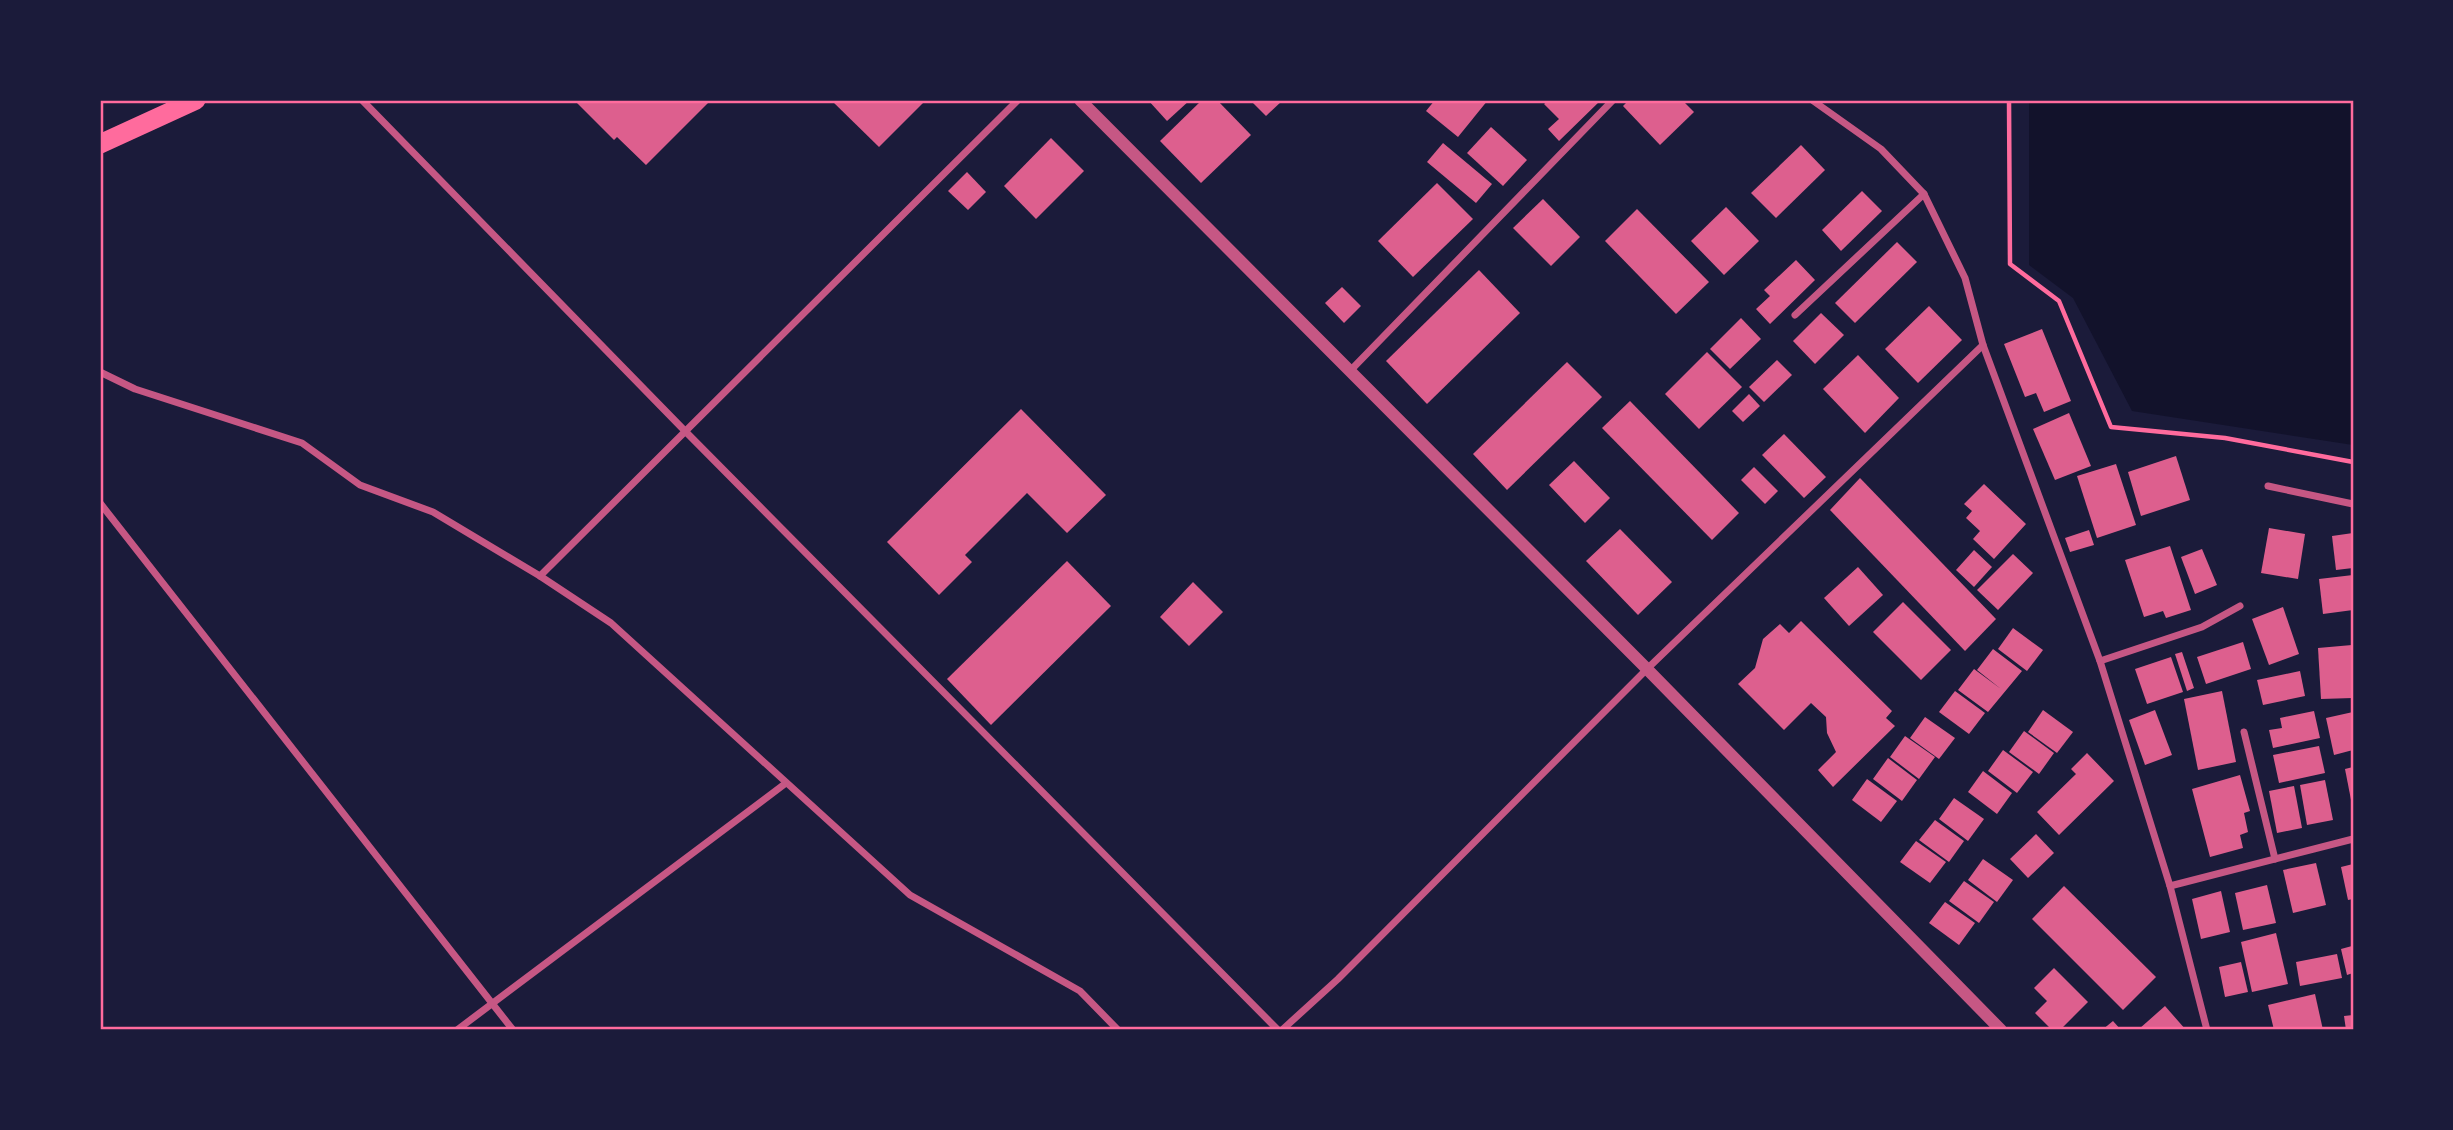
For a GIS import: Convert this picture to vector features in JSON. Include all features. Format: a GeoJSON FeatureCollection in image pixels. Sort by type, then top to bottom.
{"type":"FeatureCollection","features":[{"type":"Feature","properties":{"kind":"highway"},"geometry":{"type":"LineString","coordinates":[[100,144],[196,100]]}},
{"type":"Feature","properties":{"kind":"street"},"geometry":{"type":"LineString","coordinates":[[362,100],[685,431],[1280,1030],[1338,979],[1647,669],[1983,345]]}},
{"type":"Feature","properties":{"kind":"street"},"geometry":{"type":"LineString","coordinates":[[540,576],[1018,100]]}},
{"type":"Feature","properties":{"kind":"street"},"geometry":{"type":"LineString","coordinates":[[1080,100],[1647,669],[2001,1030]]}},
{"type":"Feature","properties":{"kind":"street"},"geometry":{"type":"LineString","coordinates":[[1350,371],[1614,100]]}},
{"type":"Feature","properties":{"kind":"street"},"geometry":{"type":"LineString","coordinates":[[1812,100],[1881,149],[1924,194],[1965,278],[1983,345],[2100,661],[2170,886],[2207,1030]]}},
{"type":"Feature","properties":{"kind":"street"},"geometry":{"type":"LineString","coordinates":[[1795,315],[1924,194]]}},
{"type":"Feature","properties":{"kind":"street"},"geometry":{"type":"LineString","coordinates":[[100,372],[135,389],[302,443],[360,485],[433,512],[540,576],[611,623],[911,895],[1080,991],[1118,1030]]}},
{"type":"Feature","properties":{"kind":"street"},"geometry":{"type":"LineString","coordinates":[[2268,486],[2353,505]]}},
{"type":"Feature","properties":{"kind":"street"},"geometry":{"type":"LineString","coordinates":[[100,503],[513,1030]]}},
{"type":"Feature","properties":{"kind":"street"},"geometry":{"type":"LineString","coordinates":[[2100,661],[2202,628],[2240,606]]}},
{"type":"Feature","properties":{"kind":"street"},"geometry":{"type":"LineString","coordinates":[[2244,732],[2275,859]]}},
{"type":"Feature","properties":{"kind":"street"},"geometry":{"type":"LineString","coordinates":[[457,1030],[786,783]]}},
{"type":"Feature","properties":{"kind":"street"},"geometry":{"type":"LineString","coordinates":[[2170,886],[2353,839]]}},
{"type":"Feature","properties":{"kind":"path"},"geometry":{"type":"LineString","coordinates":[[2009,100],[2010,264],[2059,301],[2111,427],[2225,438],[2353,462]]}},
{"type":"Feature","properties":{"kind":"shaded area"},"geometry":{"type":"Polygon","coordinates":[[[2029,100],[2353,100],[2353,445],[2132,411],[2073,298],[2029,265],[2029,100]]]}},
{"type":"Feature","properties":{"kind":"building"},"geometry":{"type":"Polygon","coordinates":[[[574,100],[711,100],[646,165],[617,137],[614,140],[574,100]]]}},
{"type":"Feature","properties":{"kind":"building"},"geometry":{"type":"Polygon","coordinates":[[[831,100],[926,100],[879,147],[831,100]]]}},
{"type":"Feature","properties":{"kind":"building"},"geometry":{"type":"Polygon","coordinates":[[[1148,100],[1190,100],[1167,121],[1148,100]]]}},
{"type":"Feature","properties":{"kind":"building"},"geometry":{"type":"Polygon","coordinates":[[[1202,100],[1217,100],[1251,135],[1201,183],[1160,141],[1202,100]]]}},
{"type":"Feature","properties":{"kind":"building"},"geometry":{"type":"Polygon","coordinates":[[[1250,100],[1283,100],[1266,116],[1250,100]]]}},
{"type":"Feature","properties":{"kind":"building"},"geometry":{"type":"Polygon","coordinates":[[[1435,100],[1488,100],[1458,137],[1426,111],[1435,100]]]}},
{"type":"Feature","properties":{"kind":"building"},"geometry":{"type":"Polygon","coordinates":[[[1549,100],[1601,100],[1559,141],[1548,129],[1559,119],[1544,104],[1549,100]]]}},
{"type":"Feature","properties":{"kind":"building"},"geometry":{"type":"Polygon","coordinates":[[[1629,100],[1682,100],[1694,112],[1660,145],[1623,106],[1629,100]]]}},
{"type":"Feature","properties":{"kind":"building"},"geometry":{"type":"Polygon","coordinates":[[[1491,127],[1527,160],[1503,186],[1467,153],[1491,127]]]}},
{"type":"Feature","properties":{"kind":"building"},"geometry":{"type":"Polygon","coordinates":[[[1051,138],[1084,171],[1036,219],[1004,186],[1051,138]]]}},
{"type":"Feature","properties":{"kind":"building"},"geometry":{"type":"Polygon","coordinates":[[[1443,143],[1492,184],[1476,203],[1427,162],[1443,143]]]}},
{"type":"Feature","properties":{"kind":"building"},"geometry":{"type":"Polygon","coordinates":[[[1801,145],[1825,170],[1776,218],[1751,193],[1801,145]]]}},
{"type":"Feature","properties":{"kind":"building"},"geometry":{"type":"Polygon","coordinates":[[[967,172],[986,192],[968,210],[948,191],[967,172]]]}},
{"type":"Feature","properties":{"kind":"building"},"geometry":{"type":"Polygon","coordinates":[[[1437,183],[1473,219],[1413,277],[1378,241],[1437,183]]]}},
{"type":"Feature","properties":{"kind":"building"},"geometry":{"type":"Polygon","coordinates":[[[1862,191],[1882,211],[1841,251],[1822,230],[1862,191]]]}},
{"type":"Feature","properties":{"kind":"building"},"geometry":{"type":"Polygon","coordinates":[[[1543,199],[1580,237],[1551,266],[1513,228],[1543,199]]]}},
{"type":"Feature","properties":{"kind":"building"},"geometry":{"type":"Polygon","coordinates":[[[1726,207],[1759,241],[1724,275],[1691,241],[1726,207]]]}},
{"type":"Feature","properties":{"kind":"building"},"geometry":{"type":"Polygon","coordinates":[[[1637,209],[1709,282],[1676,314],[1605,241],[1637,209]]]}},
{"type":"Feature","properties":{"kind":"building"},"geometry":{"type":"Polygon","coordinates":[[[1897,242],[1917,262],[1855,323],[1835,303],[1897,242]]]}},
{"type":"Feature","properties":{"kind":"building"},"geometry":{"type":"Polygon","coordinates":[[[1796,260],[1815,280],[1770,324],[1756,309],[1770,296],[1764,290],[1796,260]]]}},
{"type":"Feature","properties":{"kind":"building"},"geometry":{"type":"Polygon","coordinates":[[[1479,270],[1520,313],[1427,404],[1386,361],[1479,270]]]}},
{"type":"Feature","properties":{"kind":"building"},"geometry":{"type":"Polygon","coordinates":[[[1342,287],[1361,306],[1344,323],[1325,303],[1342,287]]]}},
{"type":"Feature","properties":{"kind":"building"},"geometry":{"type":"Polygon","coordinates":[[[1929,306],[1962,340],[1918,383],[1885,349],[1929,306]]]}},
{"type":"Feature","properties":{"kind":"building"},"geometry":{"type":"Polygon","coordinates":[[[1821,313],[1844,335],[1815,364],[1793,341],[1821,313]]]}},
{"type":"Feature","properties":{"kind":"building"},"geometry":{"type":"Polygon","coordinates":[[[1741,318],[1761,339],[1730,369],[1710,349],[1741,318]]]}},
{"type":"Feature","properties":{"kind":"building"},"geometry":{"type":"Polygon","coordinates":[[[2042,329],[2071,401],[2044,412],[2036,393],[2025,397],[2004,344],[2042,329]]]}},
{"type":"Feature","properties":{"kind":"building"},"geometry":{"type":"Polygon","coordinates":[[[1707,352],[1742,387],[1699,429],[1665,394],[1707,352]]]}},
{"type":"Feature","properties":{"kind":"building"},"geometry":{"type":"Polygon","coordinates":[[[1858,355],[1899,398],[1865,433],[1823,389],[1858,355]]]}},
{"type":"Feature","properties":{"kind":"building"},"geometry":{"type":"Polygon","coordinates":[[[1777,360],[1792,375],[1764,402],[1749,387],[1777,360]]]}},
{"type":"Feature","properties":{"kind":"building"},"geometry":{"type":"Polygon","coordinates":[[[1567,362],[1602,397],[1507,490],[1473,454],[1567,362]]]}},
{"type":"Feature","properties":{"kind":"building"},"geometry":{"type":"Polygon","coordinates":[[[1749,394],[1760,406],[1743,422],[1732,411],[1749,394]]]}},
{"type":"Feature","properties":{"kind":"building"},"geometry":{"type":"Polygon","coordinates":[[[1630,401],[1739,513],[1712,540],[1602,428],[1630,401]]]}},
{"type":"Feature","properties":{"kind":"building"},"geometry":{"type":"Polygon","coordinates":[[[1021,409],[1106,495],[1067,533],[1027,493],[965,555],[972,562],[939,595],[887,542],[1021,409]]]}},
{"type":"Feature","properties":{"kind":"building"},"geometry":{"type":"Polygon","coordinates":[[[2069,413],[2091,466],[2055,480],[2033,429],[2069,413]]]}},
{"type":"Feature","properties":{"kind":"building"},"geometry":{"type":"Polygon","coordinates":[[[1784,434],[1826,477],[1804,498],[1762,455],[1784,434]]]}},
{"type":"Feature","properties":{"kind":"building"},"geometry":{"type":"Polygon","coordinates":[[[2176,456],[2190,500],[2141,516],[2128,472],[2176,456]]]}},
{"type":"Feature","properties":{"kind":"building"},"geometry":{"type":"Polygon","coordinates":[[[1574,461],[1610,498],[1585,523],[1549,485],[1574,461]]]}},
{"type":"Feature","properties":{"kind":"building"},"geometry":{"type":"Polygon","coordinates":[[[2116,464],[2136,525],[2097,538],[2077,476],[2116,464]]]}},
{"type":"Feature","properties":{"kind":"building"},"geometry":{"type":"Polygon","coordinates":[[[1754,467],[1778,491],[1765,504],[1741,480],[1754,467]]]}},
{"type":"Feature","properties":{"kind":"building"},"geometry":{"type":"Polygon","coordinates":[[[1860,478],[1996,619],[1965,651],[1830,510],[1860,478]]]}},
{"type":"Feature","properties":{"kind":"building"},"geometry":{"type":"Polygon","coordinates":[[[1984,484],[2026,524],[1994,559],[1973,539],[1980,531],[1966,518],[1972,511],[1964,504],[1984,484]]]}},
{"type":"Feature","properties":{"kind":"building"},"geometry":{"type":"Polygon","coordinates":[[[2269,528],[2305,534],[2298,579],[2261,573],[2269,528]]]}},
{"type":"Feature","properties":{"kind":"building"},"geometry":{"type":"Polygon","coordinates":[[[1620,529],[1672,582],[1638,615],[1586,561],[1620,529]]]}},
{"type":"Feature","properties":{"kind":"building"},"geometry":{"type":"Polygon","coordinates":[[[2089,530],[2094,545],[2070,552],[2065,538],[2089,530]]]}},
{"type":"Feature","properties":{"kind":"building"},"geometry":{"type":"Polygon","coordinates":[[[2353,533],[2353,568],[2336,570],[2332,536],[2353,533]]]}},
{"type":"Feature","properties":{"kind":"building"},"geometry":{"type":"Polygon","coordinates":[[[2170,546],[2191,610],[2166,618],[2163,611],[2144,617],[2125,560],[2170,546]]]}},
{"type":"Feature","properties":{"kind":"building"},"geometry":{"type":"Polygon","coordinates":[[[2202,549],[2217,585],[2195,594],[2181,557],[2202,549]]]}},
{"type":"Feature","properties":{"kind":"building"},"geometry":{"type":"Polygon","coordinates":[[[1974,550],[1992,567],[1974,587],[1956,570],[1974,550]]]}},
{"type":"Feature","properties":{"kind":"building"},"geometry":{"type":"Polygon","coordinates":[[[2013,554],[2033,573],[1998,610],[1977,590],[2013,554]]]}},
{"type":"Feature","properties":{"kind":"building"},"geometry":{"type":"Polygon","coordinates":[[[1067,561],[1111,606],[991,725],[947,679],[1067,561]]]}},
{"type":"Feature","properties":{"kind":"building"},"geometry":{"type":"Polygon","coordinates":[[[1858,567],[1883,595],[1849,626],[1824,598],[1858,567]]]}},
{"type":"Feature","properties":{"kind":"building"},"geometry":{"type":"Polygon","coordinates":[[[2353,575],[2353,610],[2323,614],[2319,579],[2353,575]]]}},
{"type":"Feature","properties":{"kind":"building"},"geometry":{"type":"Polygon","coordinates":[[[1193,582],[1223,612],[1189,646],[1160,617],[1193,582]]]}},
{"type":"Feature","properties":{"kind":"building"},"geometry":{"type":"Polygon","coordinates":[[[1903,602],[1951,650],[1921,680],[1873,632],[1903,602]]]}},
{"type":"Feature","properties":{"kind":"building"},"geometry":{"type":"Polygon","coordinates":[[[2283,607],[2299,654],[2269,665],[2252,619],[2283,607]]]}},
{"type":"Feature","properties":{"kind":"building"},"geometry":{"type":"Polygon","coordinates":[[[1801,621],[1892,711],[1886,718],[1895,726],[1833,787],[1818,770],[1836,752],[1827,733],[1826,717],[1811,703],[1784,730],[1738,684],[1755,668],[1763,639],[1780,624],[1789,633],[1801,621]]]}},
{"type":"Feature","properties":{"kind":"building"},"geometry":{"type":"Polygon","coordinates":[[[2013,628],[2043,650],[2027,671],[1998,649],[2013,628]]]}},
{"type":"Feature","properties":{"kind":"building"},"geometry":{"type":"Polygon","coordinates":[[[2243,642],[2251,669],[2206,684],[2197,657],[2243,642]]]}},
{"type":"Feature","properties":{"kind":"building"},"geometry":{"type":"Polygon","coordinates":[[[2352,645],[2353,698],[2321,699],[2318,648],[2352,645]]]}},
{"type":"Feature","properties":{"kind":"building"},"geometry":{"type":"Polygon","coordinates":[[[1993,649],[2022,671],[1988,712],[1958,690],[1974,669],[2001,689],[1977,670],[1993,649]]]}},
{"type":"Feature","properties":{"kind":"building"},"geometry":{"type":"Polygon","coordinates":[[[2182,652],[2194,688],[2187,691],[2175,654],[2182,652]]]}},
{"type":"Feature","properties":{"kind":"building"},"geometry":{"type":"Polygon","coordinates":[[[2171,657],[2183,692],[2147,704],[2135,669],[2171,657]]]}},
{"type":"Feature","properties":{"kind":"building"},"geometry":{"type":"Polygon","coordinates":[[[2300,671],[2305,696],[2263,705],[2257,680],[2300,671]]]}},
{"type":"Feature","properties":{"kind":"building"},"geometry":{"type":"Polygon","coordinates":[[[1955,691],[1985,713],[1969,734],[1939,712],[1955,691]]]}},
{"type":"Feature","properties":{"kind":"building"},"geometry":{"type":"Polygon","coordinates":[[[2222,691],[2236,762],[2198,770],[2184,699],[2222,691]]]}},
{"type":"Feature","properties":{"kind":"building"},"geometry":{"type":"Polygon","coordinates":[[[2043,710],[2073,732],[2057,753],[2028,732],[2043,710]]]}},
{"type":"Feature","properties":{"kind":"building"},"geometry":{"type":"Polygon","coordinates":[[[2155,710],[2172,755],[2145,765],[2129,720],[2155,710]]]}},
{"type":"Feature","properties":{"kind":"building"},"geometry":{"type":"Polygon","coordinates":[[[2314,711],[2320,738],[2273,748],[2269,730],[2282,728],[2280,718],[2314,711]]]}},
{"type":"Feature","properties":{"kind":"building"},"geometry":{"type":"Polygon","coordinates":[[[2353,712],[2353,750],[2334,755],[2326,718],[2353,712]]]}},
{"type":"Feature","properties":{"kind":"building"},"geometry":{"type":"Polygon","coordinates":[[[1925,717],[1955,738],[1939,759],[1910,738],[1925,717]]]}},
{"type":"Feature","properties":{"kind":"building"},"geometry":{"type":"Polygon","coordinates":[[[2024,731],[2054,753],[2039,774],[2009,752],[2024,731]]]}},
{"type":"Feature","properties":{"kind":"building"},"geometry":{"type":"Polygon","coordinates":[[[1905,736],[1935,757],[1919,779],[1890,757],[1905,736]]]}},
{"type":"Feature","properties":{"kind":"building"},"geometry":{"type":"Polygon","coordinates":[[[2319,746],[2325,773],[2279,783],[2273,755],[2319,746]]]}},
{"type":"Feature","properties":{"kind":"building"},"geometry":{"type":"Polygon","coordinates":[[[2003,750],[2033,772],[2017,793],[1988,771],[2003,750]]]}},
{"type":"Feature","properties":{"kind":"building"},"geometry":{"type":"Polygon","coordinates":[[[2087,753],[2114,781],[2059,835],[2037,812],[2076,774],[2071,769],[2087,753]]]}},
{"type":"Feature","properties":{"kind":"building"},"geometry":{"type":"Polygon","coordinates":[[[1888,758],[1917,780],[1902,801],[1873,779],[1888,758]]]}},
{"type":"Feature","properties":{"kind":"building"},"geometry":{"type":"Polygon","coordinates":[[[2353,767],[2353,805],[2352,805],[2345,769],[2353,767]]]}},
{"type":"Feature","properties":{"kind":"building"},"geometry":{"type":"Polygon","coordinates":[[[1983,771],[2012,793],[1997,814],[1968,792],[1983,771]]]}},
{"type":"Feature","properties":{"kind":"building"},"geometry":{"type":"Polygon","coordinates":[[[2240,775],[2250,811],[2244,813],[2248,832],[2240,835],[2243,848],[2210,857],[2192,789],[2240,775]]]}},
{"type":"Feature","properties":{"kind":"building"},"geometry":{"type":"Polygon","coordinates":[[[1867,779],[1897,801],[1881,822],[1852,800],[1867,779]]]}},
{"type":"Feature","properties":{"kind":"building"},"geometry":{"type":"Polygon","coordinates":[[[2325,780],[2333,820],[2307,825],[2300,785],[2325,780]]]}},
{"type":"Feature","properties":{"kind":"building"},"geometry":{"type":"Polygon","coordinates":[[[2294,786],[2302,828],[2277,833],[2269,791],[2294,786]]]}},
{"type":"Feature","properties":{"kind":"building"},"geometry":{"type":"Polygon","coordinates":[[[1954,798],[1984,819],[1968,841],[1939,819],[1954,798]]]}},
{"type":"Feature","properties":{"kind":"building"},"geometry":{"type":"Polygon","coordinates":[[[1935,820],[1964,841],[1949,862],[1919,840],[1935,820]]]}},
{"type":"Feature","properties":{"kind":"building"},"geometry":{"type":"Polygon","coordinates":[[[2036,834],[2054,853],[2028,878],[2010,859],[2036,834]]]}},
{"type":"Feature","properties":{"kind":"building"},"geometry":{"type":"Polygon","coordinates":[[[1916,841],[1946,862],[1930,883],[1900,862],[1916,841]]]}},
{"type":"Feature","properties":{"kind":"building"},"geometry":{"type":"Polygon","coordinates":[[[1983,859],[2013,880],[1997,902],[1968,880],[1983,859]]]}},
{"type":"Feature","properties":{"kind":"building"},"geometry":{"type":"Polygon","coordinates":[[[2316,863],[2326,905],[2293,913],[2283,870],[2316,863]]]}},
{"type":"Feature","properties":{"kind":"building"},"geometry":{"type":"Polygon","coordinates":[[[2353,864],[2353,899],[2348,900],[2341,867],[2353,864]]]}},
{"type":"Feature","properties":{"kind":"building"},"geometry":{"type":"Polygon","coordinates":[[[1964,881],[1994,902],[1979,923],[1949,901],[1964,881]]]}},
{"type":"Feature","properties":{"kind":"building"},"geometry":{"type":"Polygon","coordinates":[[[2267,885],[2276,923],[2243,930],[2235,893],[2267,885]]]}},
{"type":"Feature","properties":{"kind":"building"},"geometry":{"type":"Polygon","coordinates":[[[2064,886],[2156,977],[2123,1010],[2032,919],[2064,886]]]}},
{"type":"Feature","properties":{"kind":"building"},"geometry":{"type":"Polygon","coordinates":[[[2221,891],[2230,932],[2201,939],[2192,899],[2221,891]]]}},
{"type":"Feature","properties":{"kind":"building"},"geometry":{"type":"Polygon","coordinates":[[[1945,902],[1975,923],[1959,945],[1929,923],[1945,902]]]}},
{"type":"Feature","properties":{"kind":"building"},"geometry":{"type":"Polygon","coordinates":[[[2276,933],[2288,984],[2252,992],[2241,942],[2276,933]]]}},
{"type":"Feature","properties":{"kind":"building"},"geometry":{"type":"Polygon","coordinates":[[[2352,946],[2353,973],[2347,975],[2341,949],[2352,946]]]}},
{"type":"Feature","properties":{"kind":"building"},"geometry":{"type":"Polygon","coordinates":[[[2337,954],[2342,978],[2300,986],[2296,962],[2337,954]]]}},
{"type":"Feature","properties":{"kind":"building"},"geometry":{"type":"Polygon","coordinates":[[[2241,962],[2248,992],[2225,997],[2219,967],[2241,962]]]}},
{"type":"Feature","properties":{"kind":"building"},"geometry":{"type":"Polygon","coordinates":[[[2054,968],[2088,1002],[2060,1030],[2052,1030],[2035,1013],[2047,1001],[2034,988],[2054,968]]]}},
{"type":"Feature","properties":{"kind":"building"},"geometry":{"type":"Polygon","coordinates":[[[2315,994],[2323,1030],[2274,1030],[2268,1005],[2315,994]]]}},
{"type":"Feature","properties":{"kind":"building"},"geometry":{"type":"Polygon","coordinates":[[[2165,1006],[2186,1030],[2139,1029],[2165,1006]]]}},
{"type":"Feature","properties":{"kind":"building"},"geometry":{"type":"Polygon","coordinates":[[[2353,1015],[2353,1030],[2346,1030],[2344,1016],[2353,1015]]]}},
{"type":"Feature","properties":{"kind":"building"},"geometry":{"type":"Polygon","coordinates":[[[2113,1021],[2121,1030],[2102,1030],[2113,1021]]]}}]}
